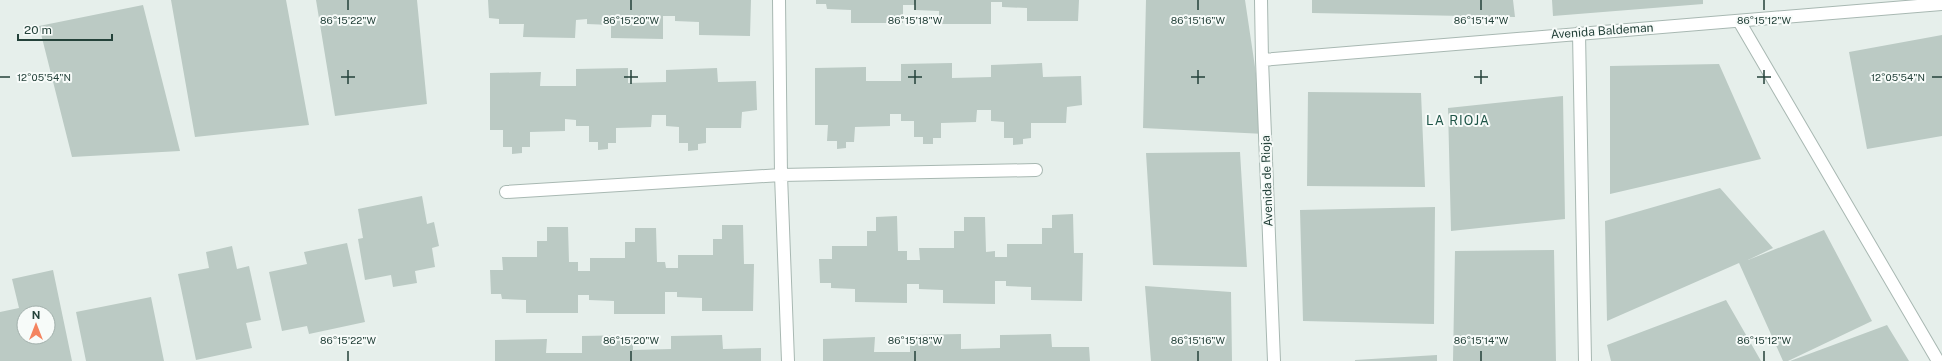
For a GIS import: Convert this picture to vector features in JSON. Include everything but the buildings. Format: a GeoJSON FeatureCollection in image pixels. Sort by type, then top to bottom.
{"type":"FeatureCollection","features":[{"type":"Feature","properties":{"kind":"street"},"geometry":{"type":"LineString","coordinates":[[779,0],[781,175],[788,361]]}},
{"type":"Feature","properties":{"kind":"street","name":"Avenida de Rioja"},"geometry":{"type":"LineString","coordinates":[[1261,0],[1274,361]]}},
{"type":"Feature","properties":{"kind":"street","name":"Avenida Baldeman"},"geometry":{"type":"LineString","coordinates":[[1262,60],[1942,4]]}},
{"type":"Feature","properties":{"kind":"street"},"geometry":{"type":"LineString","coordinates":[[1739,21],[1938,361]]}},
{"type":"Feature","properties":{"kind":"street"},"geometry":{"type":"LineString","coordinates":[[1579,33],[1585,361]]}},
{"type":"Feature","properties":{"kind":"street"},"geometry":{"type":"LineString","coordinates":[[506,192],[781,175],[1036,170]]}},
{"type":"Feature","properties":{"kind":"district","name":"LA RIOJA"},"geometry":{"type":"Point","coordinates":[1458,120]}}]}
